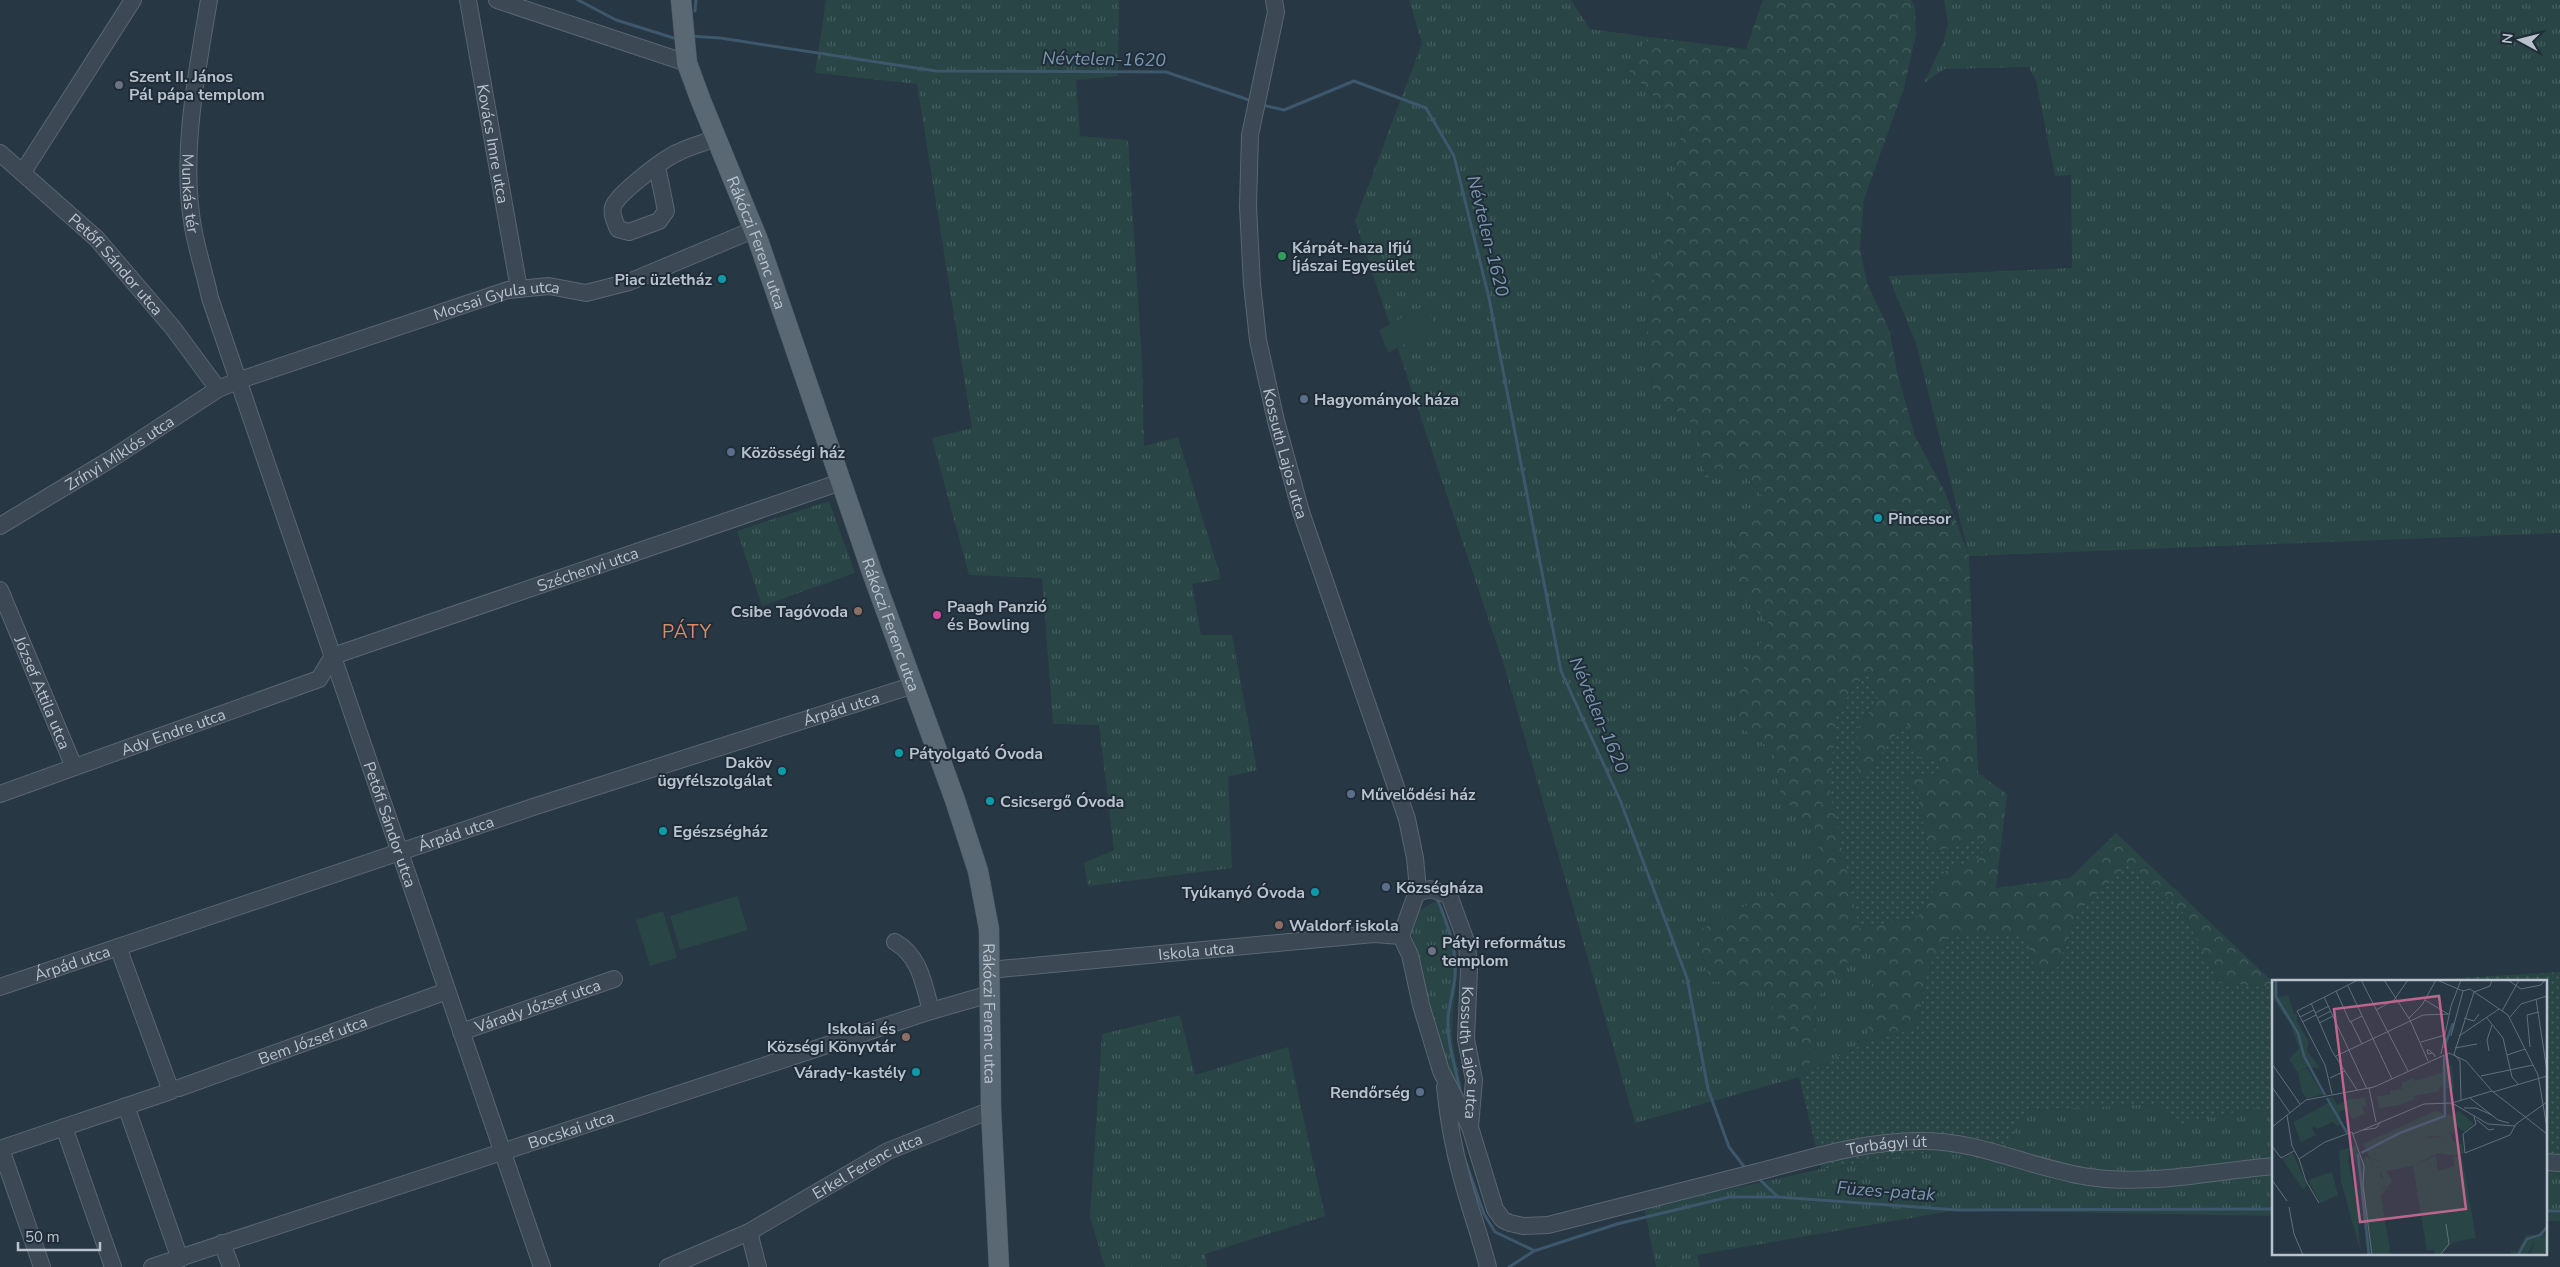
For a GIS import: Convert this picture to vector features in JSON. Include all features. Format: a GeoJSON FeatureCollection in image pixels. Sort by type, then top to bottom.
{"type":"FeatureCollection","features":[{"type":"Feature","properties":{"kind":"main road","name":"Rákóczi Ferenc utca"},"geometry":{"type":"LineString","coordinates":[[681,2],[685,50],[716,138],[754,230],[978,871],[988,929],[991,1110],[999,1267]]}},
{"type":"Feature","properties":{"kind":"street"},"geometry":{"type":"LineString","coordinates":[[24,172],[133,0]]}},
{"type":"Feature","properties":{"kind":"street","name":"Munkás tér"},"geometry":{"type":"LineString","coordinates":[[209,0],[192,97],[189,190],[192,227],[210,298],[240,380]]}},
{"type":"Feature","properties":{"kind":"street","name":"Kovács Imre utca"},"geometry":{"type":"LineString","coordinates":[[468,0],[519,289]]}},
{"type":"Feature","properties":{"kind":"street"},"geometry":{"type":"LineString","coordinates":[[496,0],[685,50]]}},
{"type":"Feature","properties":{"kind":"street","name":"Kossuth Lajos utca"},"geometry":{"type":"LineString","coordinates":[[1277,4],[1250,135],[1248,206],[1252,284],[1258,340],[1276,421],[1300,512],[1407,819],[1415,858],[1428,891]]}},
{"type":"Feature","properties":{"kind":"street"},"geometry":{"type":"LineString","coordinates":[[657,166],[677,152],[716,138]]}},
{"type":"Feature","properties":{"kind":"street","name":"Petőfi Sándor utca"},"geometry":{"type":"LineString","coordinates":[[0,153],[24,172],[97,239],[172,328],[218,389]]}},
{"type":"Feature","properties":{"kind":"street","name":"Mocsai Gyula utca"},"geometry":{"type":"LineString","coordinates":[[240,380],[508,290],[549,286],[586,293],[629,282],[754,230]]}},
{"type":"Feature","properties":{"kind":"street","name":"Petőfi Sándor utca"},"geometry":{"type":"LineString","coordinates":[[240,380],[542,1267]]}},
{"type":"Feature","properties":{"kind":"street","name":"Zrínyi Miklós utca"},"geometry":{"type":"LineString","coordinates":[[0,526],[111,459],[218,389],[240,380]]}},
{"type":"Feature","properties":{"kind":"street","name":"Széchenyi utca"},"geometry":{"type":"LineString","coordinates":[[334,656],[841,482]]}},
{"type":"Feature","properties":{"kind":"street","name":"József Attila utca"},"geometry":{"type":"LineString","coordinates":[[0,590],[74,767]]}},
{"type":"Feature","properties":{"kind":"street","name":"Ady Endre utca"},"geometry":{"type":"LineString","coordinates":[[0,794],[319,680],[334,656]]}},
{"type":"Feature","properties":{"kind":"street","name":"Árpád utca"},"geometry":{"type":"LineString","coordinates":[[0,987],[400,852],[914,685]]}},
{"type":"Feature","properties":{"kind":"street","name":"Kossuth Lajos utca"},"geometry":{"type":"LineString","coordinates":[[1428,891],[1401,936],[1410,955],[1421,1005],[1445,1080],[1470,1127],[1495,1209],[1504,1220]]}},
{"type":"Feature","properties":{"kind":"street","name":"Kossuth Lajos utca"},"geometry":{"type":"LineString","coordinates":[[1428,891],[1449,895],[1467,944],[1469,970],[1466,1039],[1474,1080],[1470,1127]]}},
{"type":"Feature","properties":{"kind":"street","name":"Iskola utca"},"geometry":{"type":"LineString","coordinates":[[989,970],[1374,934],[1401,936]]}},
{"type":"Feature","properties":{"kind":"street"},"geometry":{"type":"LineString","coordinates":[[895,942],[905,949],[920,971],[931,1011]]}},
{"type":"Feature","properties":{"kind":"street"},"geometry":{"type":"LineString","coordinates":[[118,947],[175,1089]]}},
{"type":"Feature","properties":{"kind":"street","name":"Várady József utca"},"geometry":{"type":"LineString","coordinates":[[461,1032],[614,979]]}},
{"type":"Feature","properties":{"kind":"street","name":"Bem József utca"},"geometry":{"type":"LineString","coordinates":[[0,1149],[175,1089],[448,991]]}},
{"type":"Feature","properties":{"kind":"street","name":"Bocskai utca"},"geometry":{"type":"LineString","coordinates":[[152,1267],[931,1011],[990,994]]}},
{"type":"Feature","properties":{"kind":"street","name":"Kossuth Lajos utca"},"geometry":{"type":"LineString","coordinates":[[1445,1080],[1448,1114],[1461,1175],[1480,1233],[1488,1267]]}},
{"type":"Feature","properties":{"kind":"street"},"geometry":{"type":"LineString","coordinates":[[126,1106],[180,1258]]}},
{"type":"Feature","properties":{"kind":"street","name":"Erkel Ferenc utca"},"geometry":{"type":"LineString","coordinates":[[668,1267],[749,1232],[888,1151],[991,1110]]}},
{"type":"Feature","properties":{"kind":"street"},"geometry":{"type":"LineString","coordinates":[[64,1127],[113,1267]]}},
{"type":"Feature","properties":{"kind":"street","name":"Torbágyi út"},"geometry":{"type":"LineString","coordinates":[[1504,1220],[1523,1226],[1548,1225],[1873,1144],[1926,1141],[1987,1150],[2057,1172],[2092,1178],[2160,1178],[2272,1166]]}},
{"type":"Feature","properties":{"kind":"street"},"geometry":{"type":"LineString","coordinates":[[0,1149],[42,1267]]}},
{"type":"Feature","properties":{"kind":"street"},"geometry":{"type":"LineString","coordinates":[[1480,1233],[1504,1220]]}},
{"type":"Feature","properties":{"kind":"street"},"geometry":{"type":"LineString","coordinates":[[749,1232],[758,1267]]}},
{"type":"Feature","properties":{"kind":"street"},"geometry":{"type":"LineString","coordinates":[[222,1243],[232,1267]]}},
{"type":"Feature","properties":{"kind":"green space"},"geometry":{"type":"Polygon","coordinates":[[[826,0],[1119,0],[1118,76],[1076,80],[1080,136],[1128,140],[1142,362],[1144,446],[1178,437],[1221,579],[1192,584],[1201,635],[1232,635],[1257,770],[1228,777],[1232,868],[1088,886],[1084,863],[1114,850],[1099,725],[1053,724],[1042,578],[969,575],[932,438],[972,428],[917,84],[815,73],[826,0]]]}},
{"type":"Feature","properties":{"kind":"green space"},"geometry":{"type":"Polygon","coordinates":[[[1409,0],[1571,0],[1590,29],[1649,37],[1626,68],[1665,108],[1682,131],[1646,323],[1653,392],[1699,429],[1705,478],[1741,470],[1764,498],[1732,545],[1734,588],[1772,627],[1743,669],[1736,724],[1773,750],[1781,796],[1809,824],[1825,864],[1696,932],[1710,981],[1772,989],[1772,1014],[1799,1037],[1801,1071],[1815,1057],[1816,1000],[1837,972],[1877,936],[1867,1042],[1799,1077],[1635,1123],[1505,669],[1355,221],[1422,43],[1409,0]]]}},
{"type":"Feature","properties":{"kind":"green space"},"geometry":{"type":"Polygon","coordinates":[[[1763,0],[1911,0],[1915,8],[1916,34],[1904,88],[1864,199],[1860,248],[1867,283],[1890,332],[1897,372],[1915,436],[1945,492],[1969,556],[1978,773],[2007,794],[1996,888],[2070,878],[2116,833],[2272,981],[2272,987],[2219,983],[2182,911],[2077,912],[2058,967],[2035,973],[1928,968],[1917,1028],[1867,1042],[1876,937],[1837,972],[1816,1000],[1815,1057],[1801,1072],[1799,1037],[1772,1014],[1772,989],[1710,981],[1696,932],[1825,864],[1809,824],[1781,796],[1773,750],[1736,724],[1743,669],[1772,627],[1734,588],[1732,545],[1764,498],[1741,470],[1705,478],[1699,429],[1653,392],[1646,323],[1682,131],[1665,108],[1626,68],[1649,37],[1746,49],[1763,0]],[[1878,699],[1836,713],[1859,928],[1917,918],[1945,871],[1981,856],[1983,839],[1929,853],[1916,788],[1904,786],[1904,776],[1938,773],[1940,761],[1915,758],[1906,720],[1858,788],[1857,729],[1878,699]]]}},
{"type":"Feature","properties":{"kind":"green space"},"geometry":{"type":"Polygon","coordinates":[[[1944,0],[2560,0],[2560,533],[1969,556],[1916,343],[1888,276],[2072,268],[2071,175],[2055,176],[2036,81],[2029,67],[1944,69],[1924,83],[1943,43],[1948,24],[1944,0]]]}},
{"type":"Feature","properties":{"kind":"green space"},"geometry":{"type":"Polygon","coordinates":[[[1426,305],[1436,327],[1388,353],[1379,330],[1426,305]]]}},
{"type":"Feature","properties":{"kind":"green space"},"geometry":{"type":"Polygon","coordinates":[[[829,501],[855,573],[762,606],[737,531],[829,501]]]}},
{"type":"Feature","properties":{"kind":"green space"},"geometry":{"type":"Polygon","coordinates":[[[1866,672],[1878,699],[1857,729],[1858,787],[1906,720],[1915,758],[1940,760],[1938,773],[1904,776],[1904,786],[1916,788],[1929,853],[1983,838],[1982,856],[1945,871],[1917,918],[1859,928],[1830,791],[1836,713],[1866,672]]]}},
{"type":"Feature","properties":{"kind":"green space"},"geometry":{"type":"Polygon","coordinates":[[[2130,863],[2182,911],[2219,983],[2272,987],[2272,1120],[2264,1106],[2176,1125],[2156,1104],[2028,1110],[1992,1162],[1941,1150],[1821,1169],[1799,1077],[1867,1042],[1917,1028],[1928,968],[1947,937],[2026,934],[2035,972],[2058,967],[2077,912],[2130,863]]]}},
{"type":"Feature","properties":{"kind":"green space"},"geometry":{"type":"Polygon","coordinates":[[[737,896],[748,930],[680,950],[670,916],[737,896]]]}},
{"type":"Feature","properties":{"kind":"green space"},"geometry":{"type":"Polygon","coordinates":[[[1439,899],[1453,937],[1457,960],[1452,1030],[1463,1096],[1463,1106],[1458,1107],[1421,980],[1412,932],[1412,920],[1414,917],[1439,899]]]}},
{"type":"Feature","properties":{"kind":"green space"},"geometry":{"type":"Polygon","coordinates":[[[663,911],[677,958],[650,966],[636,920],[663,911]]]}},
{"type":"Feature","properties":{"kind":"green space"},"geometry":{"type":"Polygon","coordinates":[[[2560,972],[2560,1154],[2548,1153],[2548,980],[2428,980],[2560,972]]]}},
{"type":"Feature","properties":{"kind":"green space"},"geometry":{"type":"Polygon","coordinates":[[[1180,1015],[1195,1075],[1288,1047],[1325,1216],[1205,1254],[1207,1267],[1105,1267],[1090,1217],[1102,1034],[1180,1015]]]}},
{"type":"Feature","properties":{"kind":"green space"},"geometry":{"type":"Polygon","coordinates":[[[2156,1104],[2176,1125],[2264,1106],[2272,1120],[2272,1216],[1957,1210],[1697,1255],[1700,1267],[1656,1267],[1644,1208],[1821,1169],[1941,1150],[1992,1162],[2028,1110],[2156,1104]]]}},
{"type":"Feature","properties":{"kind":"green space"},"geometry":{"type":"Polygon","coordinates":[[[2548,1153],[2560,1154],[2560,1221],[2548,1221],[2548,1153]]]}},
{"type":"Feature","properties":{"kind":"waterway","name":"Névtelen-1620"},"geometry":{"type":"LineString","coordinates":[[578,0],[616,20],[677,39]]}},
{"type":"Feature","properties":{"kind":"waterway"},"geometry":{"type":"LineString","coordinates":[[695,11],[696,0]]}},
{"type":"Feature","properties":{"kind":"waterway","name":"Névtelen-1620"},"geometry":{"type":"LineString","coordinates":[[690,36],[720,38],[936,71],[1166,72],[1252,101]]}},
{"type":"Feature","properties":{"kind":"waterway","name":"Névtelen-1620"},"geometry":{"type":"LineString","coordinates":[[1262,105],[1284,110],[1354,81],[1426,108],[1454,156],[1489,298],[1561,671],[1620,800],[1687,978],[1708,1089],[1729,1147],[1746,1169]]}},
{"type":"Feature","properties":{"kind":"waterway"},"geometry":{"type":"LineString","coordinates":[[1437,898],[1448,926],[1453,946],[1455,976],[1448,1027],[1450,1047],[1461,1094]]}},
{"type":"Feature","properties":{"kind":"waterway"},"geometry":{"type":"LineString","coordinates":[[1465,1160],[1484,1214],[1495,1232],[1533,1250]]}},
{"type":"Feature","properties":{"kind":"waterway","name":"Névtelen-1620"},"geometry":{"type":"LineString","coordinates":[[1757,1177],[1778,1197]]}},
{"type":"Feature","properties":{"kind":"waterway","name":"Füzes-patak"},"geometry":{"type":"LineString","coordinates":[[1509,1267],[1534,1251],[1617,1224],[1729,1197],[1778,1197],[1957,1210],[2272,1209]]}},
{"type":"Feature","properties":{"kind":"waterway","name":"Füzes-patak"},"geometry":{"type":"LineString","coordinates":[[2548,1211],[2560,1211]]}},
{"type":"Feature","properties":{"kind":"place","name":"Szent II. János Pál pápa templom"},"geometry":{"type":"Point","coordinates":[119,85]}},
{"type":"Feature","properties":{"kind":"place","name":"Kárpát-haza Ifjú Íjászai Egyesület"},"geometry":{"type":"Point","coordinates":[1282,256]}},
{"type":"Feature","properties":{"kind":"place","name":"Piac üzletház"},"geometry":{"type":"Point","coordinates":[722,279]}},
{"type":"Feature","properties":{"kind":"place","name":"Hagyományok háza"},"geometry":{"type":"Point","coordinates":[1304,399]}},
{"type":"Feature","properties":{"kind":"place","name":"Közösségi ház"},"geometry":{"type":"Point","coordinates":[731,452]}},
{"type":"Feature","properties":{"kind":"place","name":"Pincesor"},"geometry":{"type":"Point","coordinates":[1878,518]}},
{"type":"Feature","properties":{"kind":"place","name":"Csibe Tagóvoda"},"geometry":{"type":"Point","coordinates":[858,611]}},
{"type":"Feature","properties":{"kind":"place","name":"Paagh Panzió és Bowling"},"geometry":{"type":"Point","coordinates":[937,615]}},
{"type":"Feature","properties":{"kind":"place","name":"Pátyolgató Óvoda"},"geometry":{"type":"Point","coordinates":[899,753]}},
{"type":"Feature","properties":{"kind":"place","name":"Daköv ügyfélszolgálat"},"geometry":{"type":"Point","coordinates":[782,771]}},
{"type":"Feature","properties":{"kind":"place","name":"Művelődési ház"},"geometry":{"type":"Point","coordinates":[1351,794]}},
{"type":"Feature","properties":{"kind":"place","name":"Csicsergő Óvoda"},"geometry":{"type":"Point","coordinates":[990,801]}},
{"type":"Feature","properties":{"kind":"place","name":"Egészségház"},"geometry":{"type":"Point","coordinates":[663,831]}},
{"type":"Feature","properties":{"kind":"place","name":"Községháza"},"geometry":{"type":"Point","coordinates":[1386,887]}},
{"type":"Feature","properties":{"kind":"place","name":"Tyúkanyó Óvoda"},"geometry":{"type":"Point","coordinates":[1315,892]}},
{"type":"Feature","properties":{"kind":"place","name":"Waldorf iskola"},"geometry":{"type":"Point","coordinates":[1279,925]}},
{"type":"Feature","properties":{"kind":"place","name":"Pátyi református templom"},"geometry":{"type":"Point","coordinates":[1432,951]}},
{"type":"Feature","properties":{"kind":"place","name":"Iskolai és Községi Könyvtár"},"geometry":{"type":"Point","coordinates":[906,1037]}},
{"type":"Feature","properties":{"kind":"place","name":"Várady-kastély"},"geometry":{"type":"Point","coordinates":[916,1072]}},
{"type":"Feature","properties":{"kind":"place","name":"Rendőrség"},"geometry":{"type":"Point","coordinates":[1420,1092]}},
{"type":"Feature","properties":{"kind":"district","name":"PÁTY"},"geometry":{"type":"Point","coordinates":[687,631]}}]}
